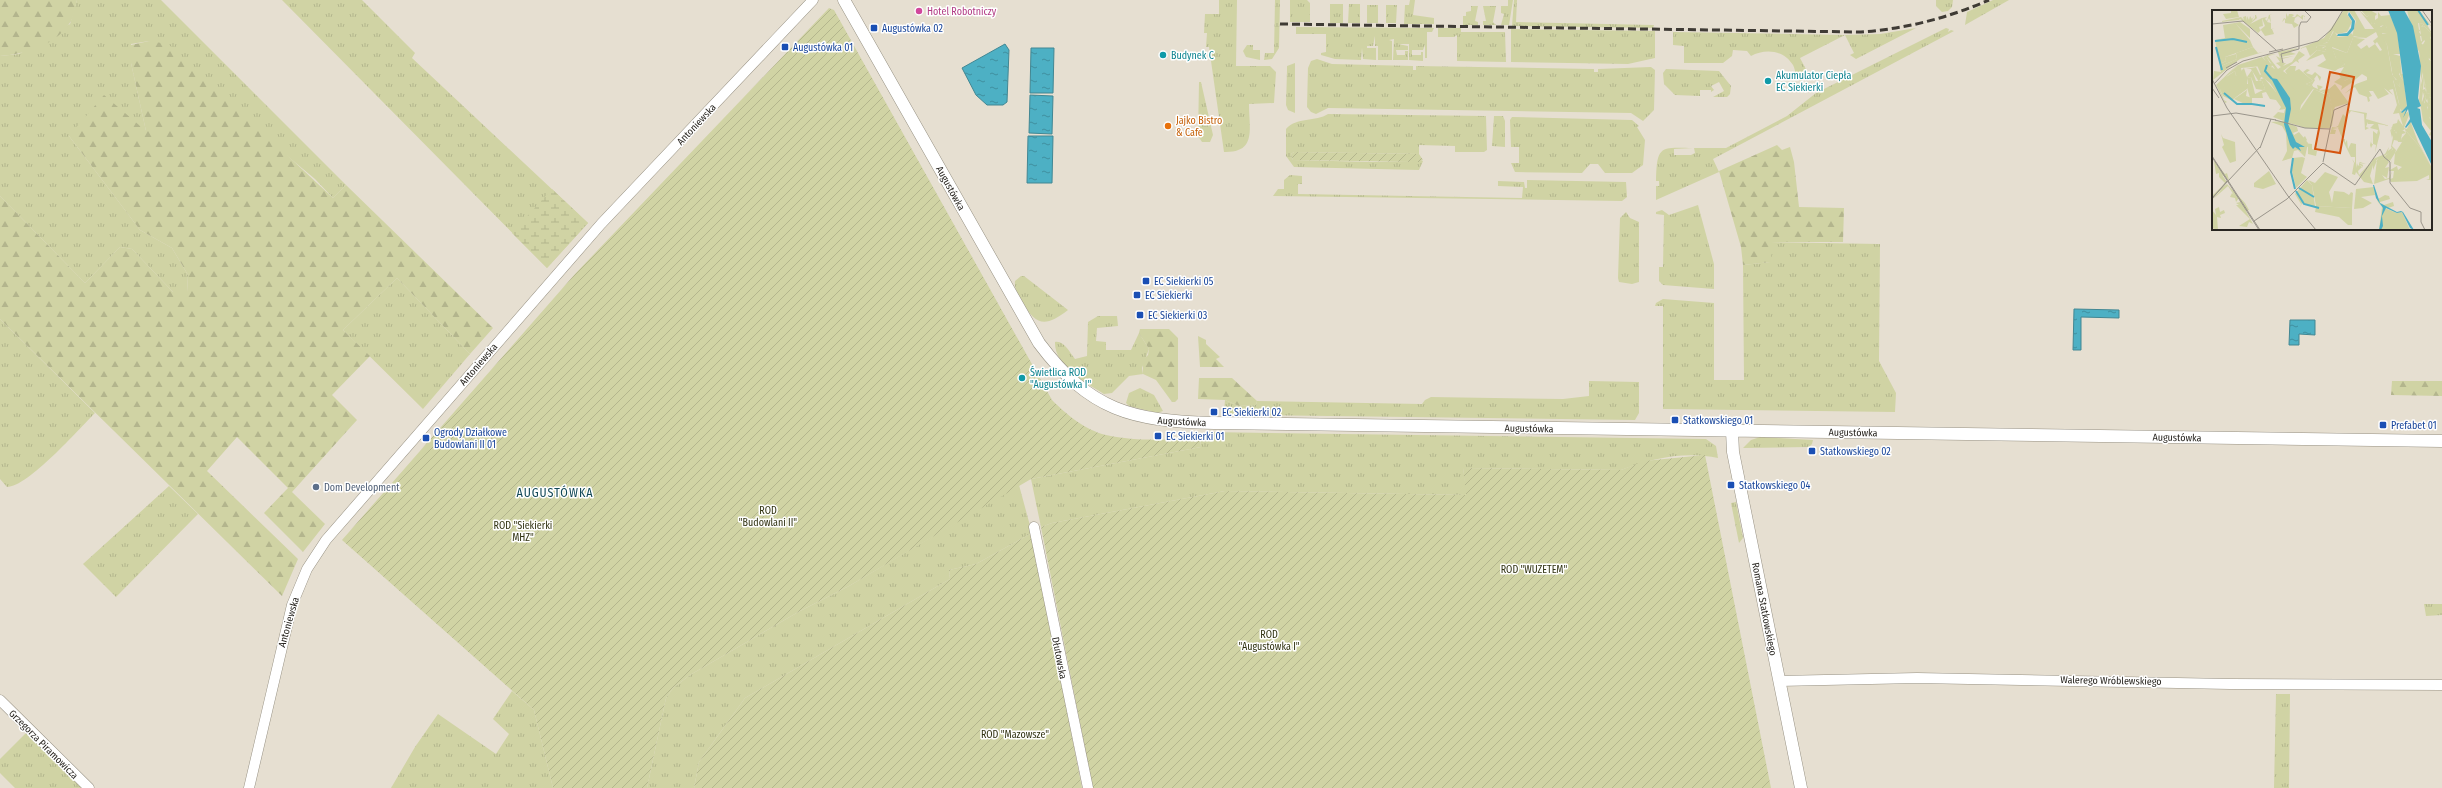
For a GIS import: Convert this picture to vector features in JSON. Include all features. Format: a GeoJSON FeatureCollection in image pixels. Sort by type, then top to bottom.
{"type":"FeatureCollection","features":[{"type":"Feature","properties":{"kind":"street","name":"Antoniewska"},"geometry":{"type":"LineString","coordinates":[[249,788],[292,605],[307,569],[326,540],[601,224],[813,0]]}},
{"type":"Feature","properties":{"kind":"street","name":"Augustówka"},"geometry":{"type":"LineString","coordinates":[[844,0],[1039,343],[1065,374],[1094,397],[1110,407],[1139,417],[1184,422],[2442,441]]}},
{"type":"Feature","properties":{"kind":"street","name":"Romana Statkowskiego"},"geometry":{"type":"LineString","coordinates":[[1732,430],[1733,452],[1801,788]]}},
{"type":"Feature","properties":{"kind":"street","name":"Dłutowska"},"geometry":{"type":"LineString","coordinates":[[1034,527],[1088,788]]}},
{"type":"Feature","properties":{"kind":"street","name":"Walerego Wróblewskiego"},"geometry":{"type":"LineString","coordinates":[[1779,681],[1917,678],[2230,684],[2442,685]]}},
{"type":"Feature","properties":{"kind":"street","name":"Grzegorza Piramowicza"},"geometry":{"type":"LineString","coordinates":[[0,700],[88,788]]}},
{"type":"Feature","properties":{"kind":"green space"},"geometry":{"type":"Polygon","coordinates":[[[0,0],[77,0],[71,22],[63,32],[55,38],[38,48],[29,51],[0,56],[0,0]]]}},
{"type":"Feature","properties":{"kind":"green space"},"geometry":{"type":"Polygon","coordinates":[[[77,0],[161,0],[346,185],[333,198],[315,179],[149,41],[131,44],[131,63],[146,131],[69,136],[140,230],[172,248],[188,275],[187,292],[173,292],[132,249],[120,247],[85,283],[0,196],[0,56],[19,54],[70,24],[77,0]]]}},
{"type":"Feature","properties":{"kind":"green space"},"geometry":{"type":"Polygon","coordinates":[[[282,0],[362,0],[415,53],[412,58],[588,223],[547,268],[282,0]]]}},
{"type":"Feature","properties":{"kind":"green space"},"geometry":{"type":"Polygon","coordinates":[[[1219,0],[1237,0],[1236,66],[1270,66],[1276,72],[1274,103],[1249,104],[1250,130],[1249,138],[1246,144],[1242,148],[1235,151],[1224,152],[1209,47],[1206,47],[1207,33],[1204,33],[1205,14],[1219,14],[1219,0]]]}},
{"type":"Feature","properties":{"kind":"green space"},"geometry":{"type":"Polygon","coordinates":[[[1275,0],[1280,0],[1279,48],[1272,59],[1264,60],[1265,53],[1274,53],[1275,0]]]}},
{"type":"Feature","properties":{"kind":"green space"},"geometry":{"type":"Polygon","coordinates":[[[1290,0],[1307,0],[1310,3],[1310,22],[1290,22],[1290,0]]]}},
{"type":"Feature","properties":{"kind":"green space"},"geometry":{"type":"Polygon","coordinates":[[[1410,0],[1415,0],[1413,15],[1434,18],[1434,24],[1404,24],[1405,5],[1409,5],[1410,0]]]}},
{"type":"Feature","properties":{"kind":"green space"},"geometry":{"type":"Polygon","coordinates":[[[1508,0],[1513,0],[1509,25],[1501,25],[1504,14],[1501,13],[1501,6],[1508,6],[1508,0]]]}},
{"type":"Feature","properties":{"kind":"green space"},"geometry":{"type":"Polygon","coordinates":[[[1514,0],[1517,0],[1516,22],[1654,25],[1653,28],[1512,26],[1514,0]]]}},
{"type":"Feature","properties":{"kind":"green space"},"geometry":{"type":"Polygon","coordinates":[[[1936,0],[1953,0],[1952,7],[1948,11],[1942,12],[1936,6],[1936,0]]]}},
{"type":"Feature","properties":{"kind":"green space"},"geometry":{"type":"Polygon","coordinates":[[[1993,0],[2009,0],[1965,25],[1967,12],[1993,0]]]}},
{"type":"Feature","properties":{"kind":"green space"},"geometry":{"type":"Polygon","coordinates":[[[1330,4],[1343,4],[1343,23],[1330,23],[1330,4]]]}},
{"type":"Feature","properties":{"kind":"green space"},"geometry":{"type":"Polygon","coordinates":[[[1349,4],[1360,4],[1360,23],[1348,23],[1349,4]]]}},
{"type":"Feature","properties":{"kind":"green space"},"geometry":{"type":"Polygon","coordinates":[[[1367,5],[1378,5],[1378,23],[1367,23],[1367,5]]]}},
{"type":"Feature","properties":{"kind":"green space"},"geometry":{"type":"Polygon","coordinates":[[[1386,5],[1397,5],[1396,23],[1386,23],[1386,5]]]}},
{"type":"Feature","properties":{"kind":"green space"},"geometry":{"type":"Polygon","coordinates":[[[1471,6],[1478,6],[1475,21],[1478,22],[1478,25],[1463,25],[1463,16],[1466,16],[1466,12],[1471,11],[1471,6]]]}},
{"type":"Feature","properties":{"kind":"green space"},"geometry":{"type":"Polygon","coordinates":[[[1483,6],[1496,6],[1493,22],[1496,25],[1483,25],[1483,21],[1486,21],[1483,6]]]}},
{"type":"Feature","properties":{"kind":"green space"},"geometry":{"type":"Polygon","coordinates":[[[829,8],[834,10],[1052,400],[1076,421],[1098,433],[1129,439],[1200,439],[1201,447],[1031,479],[849,586],[800,611],[690,675],[673,688],[666,698],[647,788],[553,788],[534,710],[342,540],[575,274],[829,8]]]}},
{"type":"Feature","properties":{"kind":"green space"},"geometry":{"type":"Polygon","coordinates":[[[1296,27],[1434,28],[1432,32],[1427,32],[1427,58],[1425,58],[1425,45],[1423,50],[1412,50],[1412,55],[1421,55],[1421,52],[1423,52],[1423,61],[1409,60],[1409,44],[1398,44],[1408,46],[1408,50],[1396,50],[1397,55],[1405,55],[1405,51],[1408,51],[1408,60],[1393,60],[1394,39],[1389,40],[1392,41],[1392,60],[1378,60],[1378,46],[1375,46],[1375,36],[1373,46],[1367,46],[1367,48],[1376,48],[1376,60],[1363,59],[1362,48],[1361,60],[1335,59],[1321,55],[1321,53],[1326,52],[1326,34],[1296,34],[1296,27]]]}},
{"type":"Feature","properties":{"kind":"green space"},"geometry":{"type":"Polygon","coordinates":[[[1438,28],[1461,28],[1461,32],[1505,32],[1506,62],[1457,61],[1457,35],[1454,37],[1438,37],[1438,28]]]}},
{"type":"Feature","properties":{"kind":"green space"},"geometry":{"type":"Polygon","coordinates":[[[1916,28],[1856,59],[1850,55],[1854,53],[1845,35],[1880,34],[1916,28]]]}},
{"type":"Feature","properties":{"kind":"green space"},"geometry":{"type":"Polygon","coordinates":[[[1946,28],[1949,29],[1948,32],[1951,30],[1954,31],[1713,159],[1719,172],[1656,200],[1656,186],[1659,186],[1659,181],[1656,181],[1656,169],[1659,155],[1662,151],[1673,148],[1693,148],[1674,149],[1674,155],[1691,155],[1695,153],[1694,148],[1726,148],[1787,116],[1816,93],[1946,28]]]}},
{"type":"Feature","properties":{"kind":"green space"},"geometry":{"type":"Polygon","coordinates":[[[1511,29],[1655,31],[1655,58],[1628,64],[1511,62],[1511,29]]]}},
{"type":"Feature","properties":{"kind":"green space"},"geometry":{"type":"Polygon","coordinates":[[[1673,32],[1845,35],[1800,58],[1809,75],[1801,81],[1796,74],[1793,65],[1785,56],[1779,53],[1768,51],[1756,53],[1751,56],[1747,51],[1733,50],[1732,56],[1723,63],[1684,63],[1684,46],[1673,45],[1673,32]]]}},
{"type":"Feature","properties":{"kind":"green space"},"geometry":{"type":"Polygon","coordinates":[[[149,41],[168,44],[333,198],[346,185],[493,328],[470,354],[397,278],[343,330],[370,356],[332,395],[357,420],[292,492],[325,524],[303,552],[264,513],[288,488],[237,437],[207,471],[298,559],[282,596],[0,319],[0,196],[85,283],[120,247],[132,249],[173,292],[187,292],[188,275],[172,248],[140,230],[69,136],[104,95],[146,131],[131,63],[131,45],[149,41]]]}},
{"type":"Feature","properties":{"kind":"green space"},"geometry":{"type":"Polygon","coordinates":[[[1247,45],[1253,45],[1253,50],[1260,50],[1260,60],[1246,57],[1243,51],[1247,45]]]}},
{"type":"Feature","properties":{"kind":"green space"},"geometry":{"type":"Polygon","coordinates":[[[1317,59],[1332,64],[1413,66],[1413,70],[1416,70],[1416,66],[1594,69],[1594,72],[1598,72],[1598,69],[1651,67],[1655,70],[1654,110],[1643,121],[1631,113],[1328,108],[1316,114],[1311,112],[1307,107],[1308,68],[1311,61],[1317,59]]]}},
{"type":"Feature","properties":{"kind":"green space"},"geometry":{"type":"Polygon","coordinates":[[[1295,63],[1295,113],[1288,110],[1286,105],[1287,66],[1295,63]]]}},
{"type":"Feature","properties":{"kind":"green space"},"geometry":{"type":"Polygon","coordinates":[[[1666,69],[1719,71],[1731,86],[1730,94],[1727,97],[1713,97],[1724,91],[1719,82],[1711,86],[1714,90],[1711,92],[1711,90],[1700,90],[1700,96],[1675,95],[1664,84],[1663,73],[1666,69]]]}},
{"type":"Feature","properties":{"kind":"green space"},"geometry":{"type":"Polygon","coordinates":[[[1199,82],[1201,82],[1213,135],[1210,142],[1202,142],[1198,136],[1199,82]]]}},
{"type":"Feature","properties":{"kind":"green space"},"geometry":{"type":"Polygon","coordinates":[[[1328,114],[1486,116],[1487,150],[1484,152],[1455,152],[1455,146],[1419,145],[1419,154],[1294,152],[1291,154],[1293,160],[1372,162],[1423,161],[1419,170],[1294,167],[1286,156],[1286,129],[1295,123],[1318,118],[1328,114]]]}},
{"type":"Feature","properties":{"kind":"green space"},"geometry":{"type":"Polygon","coordinates":[[[1494,116],[1503,116],[1505,121],[1505,147],[1492,146],[1494,116]]]}},
{"type":"Feature","properties":{"kind":"green space"},"geometry":{"type":"Polygon","coordinates":[[[1512,117],[1632,120],[1639,126],[1637,127],[1645,140],[1643,165],[1632,173],[1605,173],[1598,164],[1590,164],[1582,173],[1515,172],[1511,163],[1519,163],[1519,147],[1511,147],[1510,120],[1512,117]]]}},
{"type":"Feature","properties":{"kind":"green space"},"geometry":{"type":"Polygon","coordinates":[[[1777,145],[1782,150],[1790,147],[1794,162],[1799,207],[1844,208],[1843,242],[1772,242],[1771,262],[1743,265],[1741,247],[1719,171],[1777,145]]]}},
{"type":"Feature","properties":{"kind":"green space"},"geometry":{"type":"Polygon","coordinates":[[[1294,152],[1419,154],[1423,160],[1419,162],[1293,160],[1291,154],[1294,152]]]}},
{"type":"Feature","properties":{"kind":"green space"},"geometry":{"type":"Polygon","coordinates":[[[1290,175],[1302,176],[1302,184],[1298,184],[1298,194],[1522,198],[1523,187],[1498,186],[1498,181],[1524,182],[1525,188],[1527,188],[1527,180],[1626,182],[1627,197],[1622,201],[1273,196],[1278,189],[1284,189],[1284,180],[1290,175]]]}},
{"type":"Feature","properties":{"kind":"green space"},"geometry":{"type":"Polygon","coordinates":[[[552,189],[588,223],[547,268],[512,233],[552,189]]]}},
{"type":"Feature","properties":{"kind":"green space"},"geometry":{"type":"Polygon","coordinates":[[[1698,205],[1714,264],[1714,289],[1663,285],[1659,281],[1659,267],[1663,267],[1664,215],[1656,214],[1656,212],[1662,210],[1669,215],[1698,205]]]}},
{"type":"Feature","properties":{"kind":"green space"},"geometry":{"type":"Polygon","coordinates":[[[1626,212],[1630,218],[1639,222],[1639,282],[1632,284],[1619,282],[1618,278],[1620,218],[1626,212]]]}},
{"type":"Feature","properties":{"kind":"green space"},"geometry":{"type":"Polygon","coordinates":[[[1771,242],[1880,244],[1879,361],[1896,393],[1895,412],[1663,409],[1663,306],[1655,306],[1656,303],[1663,299],[1714,303],[1714,380],[1744,380],[1743,265],[1770,262],[1771,242]]]}},
{"type":"Feature","properties":{"kind":"green space"},"geometry":{"type":"Polygon","coordinates":[[[1021,276],[1024,276],[1068,310],[1054,319],[1042,322],[1037,320],[1027,310],[1016,289],[1015,281],[1021,276]]]}},
{"type":"Feature","properties":{"kind":"green space"},"geometry":{"type":"Polygon","coordinates":[[[397,278],[470,354],[423,409],[343,330],[397,278]]]}},
{"type":"Feature","properties":{"kind":"green space"},"geometry":{"type":"Polygon","coordinates":[[[1098,316],[1117,316],[1118,326],[1097,328],[1096,341],[1106,342],[1106,350],[1131,350],[1139,333],[1149,349],[1142,368],[1143,374],[1129,376],[1112,393],[1104,394],[1072,373],[1065,366],[1056,351],[1055,342],[1058,342],[1064,345],[1075,359],[1087,356],[1088,322],[1098,316]]]}},
{"type":"Feature","properties":{"kind":"green space"},"geometry":{"type":"Polygon","coordinates":[[[0,319],[95,413],[40,468],[27,478],[7,487],[0,479],[0,319]]]}},
{"type":"Feature","properties":{"kind":"green space"},"geometry":{"type":"Polygon","coordinates":[[[1140,329],[1169,329],[1178,338],[1178,399],[1175,402],[1172,402],[1156,380],[1143,374],[1143,360],[1148,355],[1149,349],[1139,333],[1140,329]]]}},
{"type":"Feature","properties":{"kind":"green space"},"geometry":{"type":"Polygon","coordinates":[[[1198,336],[1206,340],[1206,344],[1220,357],[1216,359],[1224,367],[1200,367],[1198,336]]]}},
{"type":"Feature","properties":{"kind":"green space"},"geometry":{"type":"Polygon","coordinates":[[[1199,378],[1232,378],[1257,401],[1256,405],[1239,406],[1225,400],[1198,399],[1199,378]]]}},
{"type":"Feature","properties":{"kind":"green space"},"geometry":{"type":"Polygon","coordinates":[[[1589,381],[1639,382],[1639,413],[1635,420],[1257,415],[1227,414],[1224,411],[1225,400],[1239,406],[1256,405],[1257,401],[1422,404],[1425,400],[1431,397],[1563,399],[1589,396],[1589,381]]]}},
{"type":"Feature","properties":{"kind":"green space"},"geometry":{"type":"Polygon","coordinates":[[[2392,381],[2442,381],[2442,396],[2391,395],[2392,381]]]}},
{"type":"Feature","properties":{"kind":"green space"},"geometry":{"type":"Polygon","coordinates":[[[1140,388],[1154,395],[1163,411],[1157,413],[1129,406],[1126,403],[1129,393],[1140,388]]]}},
{"type":"Feature","properties":{"kind":"green space"},"geometry":{"type":"Polygon","coordinates":[[[1206,432],[1706,439],[1716,446],[1718,458],[1694,455],[1669,457],[1644,462],[1621,470],[1463,468],[1467,495],[1225,491],[1052,523],[1041,527],[1031,479],[1201,447],[1200,439],[1206,432]]]}},
{"type":"Feature","properties":{"kind":"green space"},"geometry":{"type":"Polygon","coordinates":[[[1760,437],[1813,440],[1809,447],[1743,448],[1751,440],[1760,437]]]}},
{"type":"Feature","properties":{"kind":"green space","name":"ROD \"Augustówka I\""},"geometry":{"type":"Polygon","coordinates":[[[1705,455],[1771,788],[1093,788],[1041,527],[1052,523],[1225,491],[1466,495],[1463,468],[1621,470],[1644,461],[1705,455]]]}},
{"type":"Feature","properties":{"kind":"green space"},"geometry":{"type":"Polygon","coordinates":[[[1019,485],[1032,533],[976,564],[949,570],[950,579],[745,698],[699,762],[694,788],[647,788],[666,698],[673,688],[690,675],[800,611],[849,586],[1019,485]]]}},
{"type":"Feature","properties":{"kind":"green space"},"geometry":{"type":"Polygon","coordinates":[[[169,486],[198,514],[116,597],[83,564],[169,486]]]}},
{"type":"Feature","properties":{"kind":"green space"},"geometry":{"type":"Polygon","coordinates":[[[1736,502],[1743,538],[1739,543],[1731,503],[1736,502]]]}},
{"type":"Feature","properties":{"kind":"green space","name":"ROD \"Mazowsze\""},"geometry":{"type":"Polygon","coordinates":[[[1032,533],[1082,788],[694,788],[699,762],[745,698],[950,579],[949,570],[976,564],[1032,533]]]}},
{"type":"Feature","properties":{"kind":"green space"},"geometry":{"type":"Polygon","coordinates":[[[2424,604],[2442,604],[2442,615],[2426,616],[2424,604]]]}},
{"type":"Feature","properties":{"kind":"green space"},"geometry":{"type":"Polygon","coordinates":[[[512,691],[534,710],[553,788],[391,788],[415,747],[438,714],[496,754],[509,734],[493,719],[512,691]]]}},
{"type":"Feature","properties":{"kind":"green space"},"geometry":{"type":"Polygon","coordinates":[[[2276,694],[2290,694],[2289,788],[2274,788],[2276,694]]]}},
{"type":"Feature","properties":{"kind":"green space"},"geometry":{"type":"Polygon","coordinates":[[[27,732],[83,788],[15,788],[0,773],[0,759],[27,732]]]}},
{"type":"Feature","properties":{"kind":"water"},"geometry":{"type":"Polygon","coordinates":[[[1005,44],[1009,50],[1007,102],[1003,105],[987,105],[976,95],[962,68],[1005,44]]]}},
{"type":"Feature","properties":{"kind":"water"},"geometry":{"type":"Polygon","coordinates":[[[1031,48],[1054,48],[1053,93],[1030,93],[1031,48]]]}},
{"type":"Feature","properties":{"kind":"water"},"geometry":{"type":"Polygon","coordinates":[[[1030,95],[1053,96],[1052,134],[1029,133],[1030,95]]]}},
{"type":"Feature","properties":{"kind":"water"},"geometry":{"type":"Polygon","coordinates":[[[1028,136],[1053,136],[1052,183],[1027,183],[1028,136]]]}},
{"type":"Feature","properties":{"kind":"water"},"geometry":{"type":"Polygon","coordinates":[[[2074,309],[2119,310],[2119,318],[2081,317],[2081,350],[2073,350],[2074,309]]]}},
{"type":"Feature","properties":{"kind":"water"},"geometry":{"type":"Polygon","coordinates":[[[2290,320],[2315,320],[2315,335],[2299,334],[2299,345],[2289,345],[2290,320]]]}},
{"type":"Feature","properties":{"kind":"railway"},"geometry":{"type":"LineString","coordinates":[[1280,24],[1861,32],[1877,31],[1926,22],[1989,0]]}},
{"type":"Feature","properties":{"kind":"place","name":"Hotel Robotniczy"},"geometry":{"type":"Point","coordinates":[919,11]}},
{"type":"Feature","properties":{"kind":"place","name":"Augustówka 02"},"geometry":{"type":"Point","coordinates":[874,28]}},
{"type":"Feature","properties":{"kind":"place","name":"Augustówka 01"},"geometry":{"type":"Point","coordinates":[785,47]}},
{"type":"Feature","properties":{"kind":"place","name":"Budynek C"},"geometry":{"type":"Point","coordinates":[1163,55]}},
{"type":"Feature","properties":{"kind":"place","name":"Akumulator Ciepła EC Siekierki"},"geometry":{"type":"Point","coordinates":[1768,81]}},
{"type":"Feature","properties":{"kind":"place","name":"Jajko Bistro & Cafe"},"geometry":{"type":"Point","coordinates":[1168,126]}},
{"type":"Feature","properties":{"kind":"place","name":"EC Siekierki 05"},"geometry":{"type":"Point","coordinates":[1146,281]}},
{"type":"Feature","properties":{"kind":"place","name":"EC Siekierki"},"geometry":{"type":"Point","coordinates":[1137,295]}},
{"type":"Feature","properties":{"kind":"place","name":"EC Siekierki 03"},"geometry":{"type":"Point","coordinates":[1140,315]}},
{"type":"Feature","properties":{"kind":"place","name":"Świetlica ROD \"Augustówka I\""},"geometry":{"type":"Point","coordinates":[1022,378]}},
{"type":"Feature","properties":{"kind":"place","name":"EC Siekierki 02"},"geometry":{"type":"Point","coordinates":[1214,412]}},
{"type":"Feature","properties":{"kind":"place","name":"Statkowskiego 01"},"geometry":{"type":"Point","coordinates":[1675,420]}},
{"type":"Feature","properties":{"kind":"place","name":"Prefabet 01"},"geometry":{"type":"Point","coordinates":[2383,425]}},
{"type":"Feature","properties":{"kind":"place","name":"EC Siekierki 01"},"geometry":{"type":"Point","coordinates":[1158,436]}},
{"type":"Feature","properties":{"kind":"place","name":"Ogrody Działkowe Budowlani II 01"},"geometry":{"type":"Point","coordinates":[426,438]}},
{"type":"Feature","properties":{"kind":"place","name":"Statkowskiego 02"},"geometry":{"type":"Point","coordinates":[1812,451]}},
{"type":"Feature","properties":{"kind":"place","name":"Statkowskiego 04"},"geometry":{"type":"Point","coordinates":[1731,485]}},
{"type":"Feature","properties":{"kind":"place","name":"Dom Development"},"geometry":{"type":"Point","coordinates":[316,487]}},
{"type":"Feature","properties":{"kind":"district","name":"AUGUSTÓWKA"},"geometry":{"type":"Point","coordinates":[555,493]}},
{"type":"Feature","properties":{"kind":"park label","name":"ROD \"Budowlani II\""},"geometry":{"type":"Point","coordinates":[768,516]}},
{"type":"Feature","properties":{"kind":"park label","name":"ROD \"Siekierki MHZ\""},"geometry":{"type":"Point","coordinates":[523,530]}},
{"type":"Feature","properties":{"kind":"park label","name":"ROD \"WUZETEM\""},"geometry":{"type":"Point","coordinates":[1534,569]}}]}
